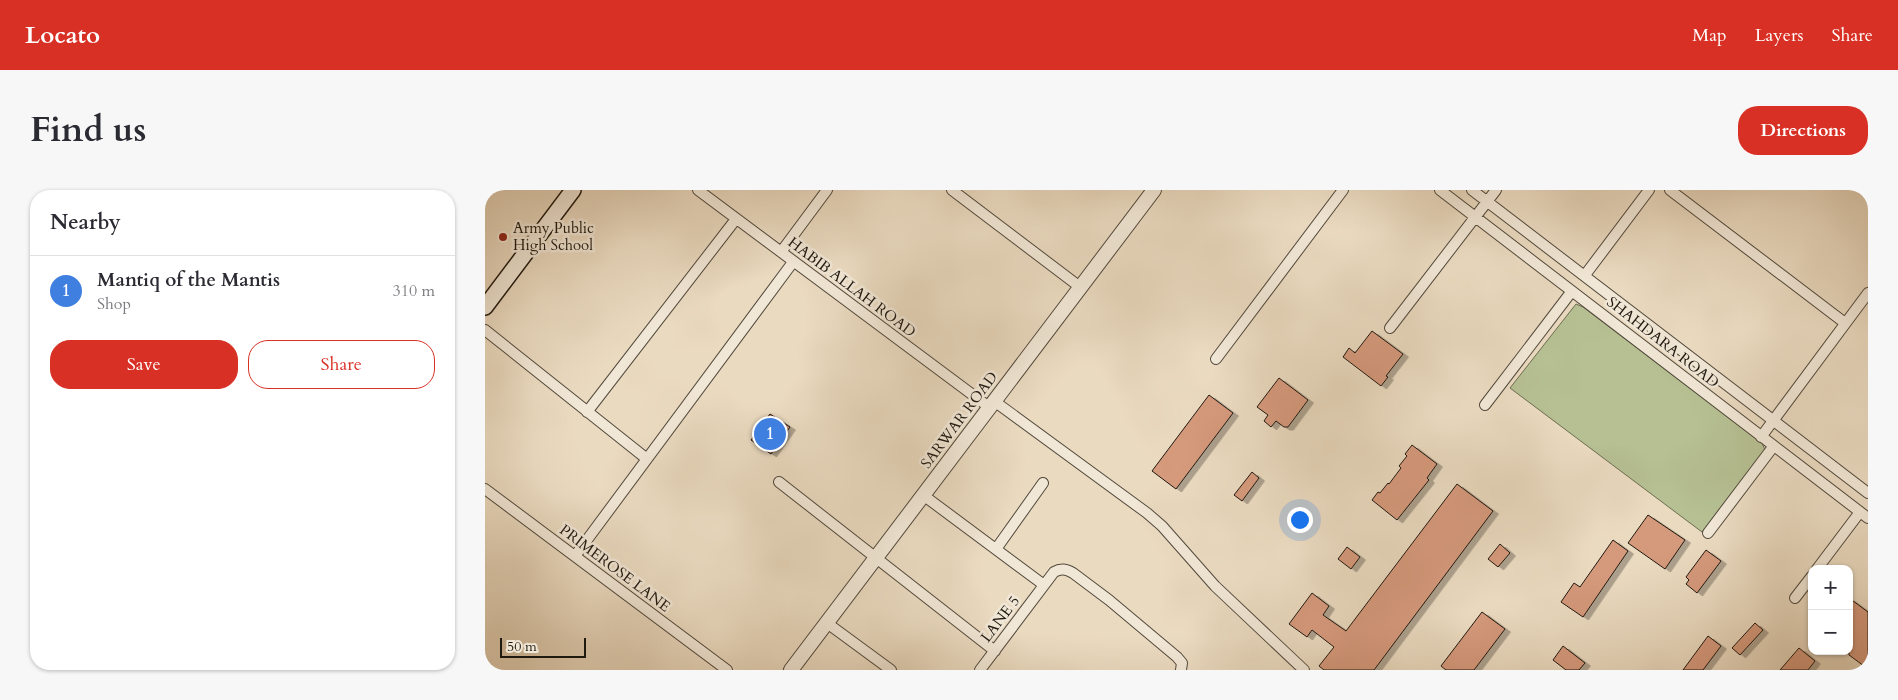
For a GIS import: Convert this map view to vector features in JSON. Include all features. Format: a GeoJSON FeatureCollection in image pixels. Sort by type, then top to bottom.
{"type":"FeatureCollection","features":[{"type":"Feature","properties":{"kind":"main road"},"geometry":{"type":"LineString","coordinates":[[485,307],[573,190]]}},
{"type":"Feature","properties":{"kind":"street","name":"HABIB ALLAH ROAD"},"geometry":{"type":"LineString","coordinates":[[698,190],[793,262],[1147,513],[1162,526],[1215,586],[1304,670]]}},
{"type":"Feature","properties":{"kind":"street"},"geometry":{"type":"LineString","coordinates":[[781,252],[827,190]]}},
{"type":"Feature","properties":{"kind":"street"},"geometry":{"type":"LineString","coordinates":[[952,190],[1080,287]]}},
{"type":"Feature","properties":{"kind":"street","name":"SARWAR ROAD"},"geometry":{"type":"LineString","coordinates":[[791,670],[1152,190]]}},
{"type":"Feature","properties":{"kind":"street"},"geometry":{"type":"LineString","coordinates":[[1216,359],[1343,190]]}},
{"type":"Feature","properties":{"kind":"street","name":"SHAHDARA ROAD"},"geometry":{"type":"LineString","coordinates":[[1440,190],[1864,515]]}},
{"type":"Feature","properties":{"kind":"street","name":"SHAHDARA ROAD"},"geometry":{"type":"LineString","coordinates":[[1473,190],[1868,493]]}},
{"type":"Feature","properties":{"kind":"street"},"geometry":{"type":"LineString","coordinates":[[1390,328],[1496,190]]}},
{"type":"Feature","properties":{"kind":"street"},"geometry":{"type":"LineString","coordinates":[[1585,275],[1649,190]]}},
{"type":"Feature","properties":{"kind":"street"},"geometry":{"type":"LineString","coordinates":[[1670,190],[1845,323]]}},
{"type":"Feature","properties":{"kind":"street"},"geometry":{"type":"LineString","coordinates":[[587,412],[735,219]]}},
{"type":"Feature","properties":{"kind":"street"},"geometry":{"type":"LineString","coordinates":[[575,556],[793,262]]}},
{"type":"Feature","properties":{"kind":"street"},"geometry":{"type":"LineString","coordinates":[[1485,405],[1572,291]]}},
{"type":"Feature","properties":{"kind":"street"},"geometry":{"type":"LineString","coordinates":[[1761,437],[1868,294]]}},
{"type":"Feature","properties":{"kind":"street"},"geometry":{"type":"LineString","coordinates":[[485,330],[647,459]]}},
{"type":"Feature","properties":{"kind":"street"},"geometry":{"type":"LineString","coordinates":[[1708,533],[1773,446]]}},
{"type":"Feature","properties":{"kind":"street"},"geometry":{"type":"LineString","coordinates":[[779,482],[995,651]]}},
{"type":"Feature","properties":{"kind":"street"},"geometry":{"type":"LineString","coordinates":[[996,549],[1043,483]]}},
{"type":"Feature","properties":{"kind":"street","name":"PRIMEROSE LANE"},"geometry":{"type":"LineString","coordinates":[[485,489],[727,670]]}},
{"type":"Feature","properties":{"kind":"street"},"geometry":{"type":"LineString","coordinates":[[923,495],[1044,586]]}},
{"type":"Feature","properties":{"kind":"street"},"geometry":{"type":"LineString","coordinates":[[1820,565],[1864,515]]}},
{"type":"Feature","properties":{"kind":"street","name":"LANE 5"},"geometry":{"type":"LineString","coordinates":[[980,670],[1054,572],[1059,569],[1067,569],[1109,600],[1177,658],[1181,663],[1181,670]]}},
{"type":"Feature","properties":{"kind":"street"},"geometry":{"type":"LineString","coordinates":[[1795,598],[1808,581]]}},
{"type":"Feature","properties":{"kind":"street"},"geometry":{"type":"LineString","coordinates":[[827,623],[891,670]]}},
{"type":"Feature","properties":{"kind":"green space"},"geometry":{"type":"Polygon","coordinates":[[[1576,304],[1583,307],[1762,443],[1765,450],[1763,453],[1702,532],[1510,388],[1576,304]]]}},
{"type":"Feature","properties":{"kind":"building"},"geometry":{"type":"Polygon","coordinates":[[[1372,331],[1403,354],[1386,376],[1388,377],[1381,386],[1343,357],[1349,348],[1355,353],[1372,331]]]}},
{"type":"Feature","properties":{"kind":"building"},"geometry":{"type":"Polygon","coordinates":[[[1279,378],[1308,400],[1288,427],[1284,427],[1276,421],[1271,427],[1264,421],[1268,415],[1257,407],[1279,378]]]}},
{"type":"Feature","properties":{"kind":"building"},"geometry":{"type":"Polygon","coordinates":[[[1209,395],[1233,413],[1176,489],[1152,471],[1209,395]]]}},
{"type":"Feature","properties":{"kind":"building"},"geometry":{"type":"Polygon","coordinates":[[[770,414],[790,427],[771,454],[751,440],[770,414]]]}},
{"type":"Feature","properties":{"kind":"building"},"geometry":{"type":"Polygon","coordinates":[[[1412,445],[1437,464],[1427,478],[1429,480],[1397,520],[1372,500],[1378,492],[1380,493],[1389,484],[1401,468],[1399,466],[1407,456],[1405,454],[1412,445]]]}},
{"type":"Feature","properties":{"kind":"building"},"geometry":{"type":"Polygon","coordinates":[[[1252,472],[1259,478],[1242,501],[1234,495],[1252,472]]]}},
{"type":"Feature","properties":{"kind":"building"},"geometry":{"type":"Polygon","coordinates":[[[1457,484],[1493,511],[1374,670],[1324,670],[1319,666],[1334,647],[1312,630],[1307,637],[1289,624],[1312,593],[1329,606],[1323,615],[1346,631],[1457,484]]]}},
{"type":"Feature","properties":{"kind":"building"},"geometry":{"type":"Polygon","coordinates":[[[1648,515],[1685,540],[1665,569],[1628,543],[1648,515]]]}},
{"type":"Feature","properties":{"kind":"building"},"geometry":{"type":"Polygon","coordinates":[[[1613,540],[1628,551],[1583,617],[1561,602],[1574,583],[1580,587],[1613,540]]]}},
{"type":"Feature","properties":{"kind":"building"},"geometry":{"type":"Polygon","coordinates":[[[1500,544],[1510,553],[1498,567],[1488,559],[1500,544]]]}},
{"type":"Feature","properties":{"kind":"building"},"geometry":{"type":"Polygon","coordinates":[[[1347,547],[1360,557],[1351,569],[1338,559],[1347,547]]]}},
{"type":"Feature","properties":{"kind":"building"},"geometry":{"type":"Polygon","coordinates":[[[1706,550],[1721,561],[1697,593],[1686,584],[1689,580],[1686,577],[1706,550]]]}},
{"type":"Feature","properties":{"kind":"building"},"geometry":{"type":"Polygon","coordinates":[[[1853,601],[1868,612],[1868,669],[1849,655],[1853,655],[1853,601]]]}},
{"type":"Feature","properties":{"kind":"building"},"geometry":{"type":"Polygon","coordinates":[[[1482,612],[1505,629],[1474,670],[1446,670],[1441,666],[1482,612]]]}},
{"type":"Feature","properties":{"kind":"building"},"geometry":{"type":"Polygon","coordinates":[[[1755,623],[1763,630],[1740,655],[1732,648],[1755,623]]]}},
{"type":"Feature","properties":{"kind":"building"},"geometry":{"type":"Polygon","coordinates":[[[1708,636],[1721,646],[1703,670],[1683,670],[1708,636]]]}},
{"type":"Feature","properties":{"kind":"building"},"geometry":{"type":"Polygon","coordinates":[[[1563,646],[1585,663],[1579,670],[1566,670],[1553,660],[1563,646]]]}},
{"type":"Feature","properties":{"kind":"building"},"geometry":{"type":"Polygon","coordinates":[[[1799,648],[1815,661],[1808,670],[1780,670],[1799,648]]]}},
{"type":"Feature","properties":{"kind":"place","name":"Army Public High School"},"geometry":{"type":"Point","coordinates":[503,237]}},
{"type":"Feature","properties":{"kind":"place","name":"Mantiq of the Mantis"},"geometry":{"type":"Point","coordinates":[770,434]}}]}
